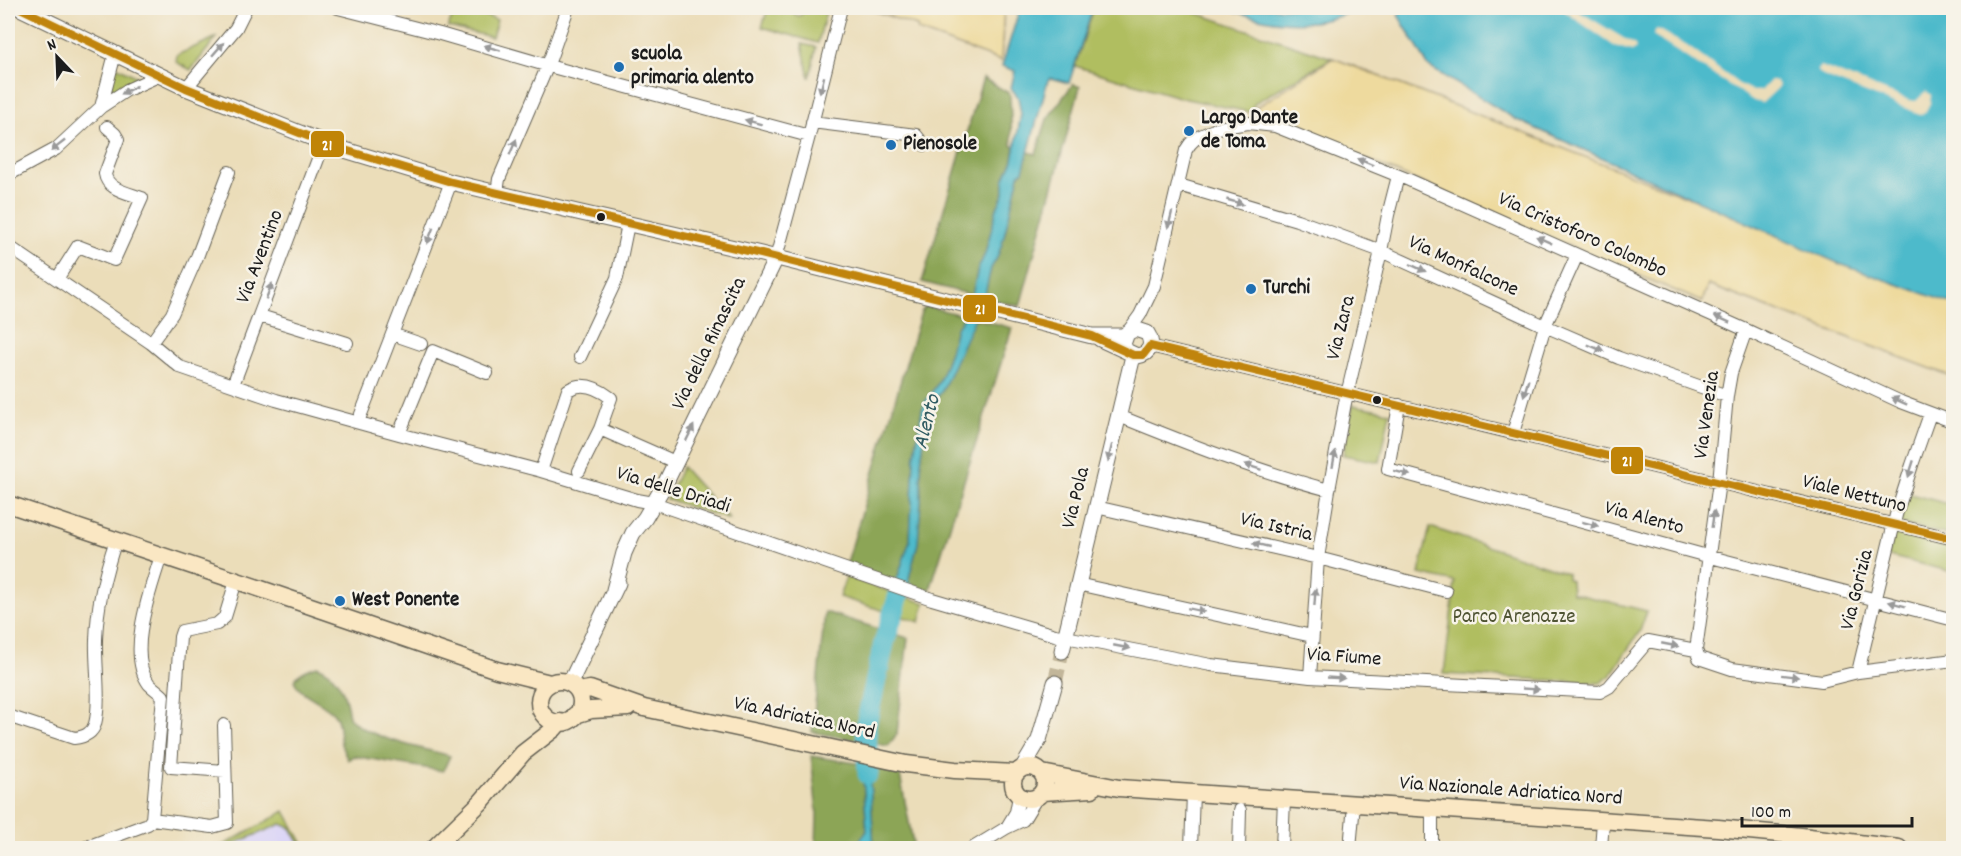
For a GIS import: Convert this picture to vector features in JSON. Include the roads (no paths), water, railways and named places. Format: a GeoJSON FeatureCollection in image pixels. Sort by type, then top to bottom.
{"type":"FeatureCollection","features":[{"type":"Feature","properties":{"kind":"main road"},"geometry":{"type":"LineString","coordinates":[[8,504],[497,670],[550,683],[560,681],[574,687],[580,704],[576,715],[568,721],[553,721],[526,690],[497,670]]}},
{"type":"Feature","properties":{"kind":"main road"},"geometry":{"type":"LineString","coordinates":[[526,750],[542,711],[541,694],[550,683]]}},
{"type":"Feature","properties":{"kind":"main road","name":"Via Adriatica Nord"},"geometry":{"type":"LineString","coordinates":[[574,687],[590,689],[644,708],[906,764],[1025,778]]}},
{"type":"Feature","properties":{"kind":"main road","name":"Via Adriatica Nord"},"geometry":{"type":"LineString","coordinates":[[576,715],[591,710],[644,708]]}},
{"type":"Feature","properties":{"kind":"main road"},"geometry":{"type":"LineString","coordinates":[[434,849],[481,802],[526,750],[560,722]]}},
{"type":"Feature","properties":{"kind":"main road"},"geometry":{"type":"LineString","coordinates":[[1025,778],[1045,783],[1040,795]]}},
{"type":"Feature","properties":{"kind":"main road","name":"Via Nazionale Adriatica Nord"},"geometry":{"type":"LineString","coordinates":[[1119,788],[1040,795],[1028,799],[1025,778],[1119,788],[1603,821],[1801,842],[1899,849]]}},
{"type":"Feature","properties":{"kind":"street"},"geometry":{"type":"LineString","coordinates":[[20,8],[186,88],[324,143],[451,182],[1128,344],[1137,356],[1146,353],[1150,346],[1149,337],[1144,330],[1135,329],[1128,344]]}},
{"type":"Feature","properties":{"kind":"street"},"geometry":{"type":"LineString","coordinates":[[186,88],[236,28],[246,8]]}},
{"type":"Feature","properties":{"kind":"street"},"geometry":{"type":"LineString","coordinates":[[338,8],[810,136]]}},
{"type":"Feature","properties":{"kind":"street"},"geometry":{"type":"LineString","coordinates":[[497,193],[499,179],[548,65],[568,8]]}},
{"type":"Feature","properties":{"kind":"street","name":"Via della Rinascita"},"geometry":{"type":"LineString","coordinates":[[574,687],[614,590],[642,536],[645,518],[776,258],[810,136],[841,8]]}},
{"type":"Feature","properties":{"kind":"street"},"geometry":{"type":"LineString","coordinates":[[101,107],[115,54]]}},
{"type":"Feature","properties":{"kind":"street"},"geometry":{"type":"LineString","coordinates":[[8,175],[56,149],[101,107],[127,90],[158,76]]}},
{"type":"Feature","properties":{"kind":"street"},"geometry":{"type":"LineString","coordinates":[[813,121],[916,135],[924,145]]}},
{"type":"Feature","properties":{"kind":"street","name":"Via Cristoforo Colombo"},"geometry":{"type":"LineString","coordinates":[[1190,144],[1203,134],[1218,128],[1248,123],[1275,126],[1398,176],[1930,414],[1953,422]]}},
{"type":"Feature","properties":{"kind":"street"},"geometry":{"type":"LineString","coordinates":[[57,279],[78,246],[114,260],[142,198],[115,188],[106,180],[105,174],[118,140],[116,134],[107,127]]}},
{"type":"Feature","properties":{"kind":"street","name":"Via Aventino"},"geometry":{"type":"LineString","coordinates":[[233,386],[324,143]]}},
{"type":"Feature","properties":{"kind":"street","name":"Via Pola"},"geometry":{"type":"LineString","coordinates":[[1063,644],[1119,416],[1128,344],[1154,286],[1186,150],[1190,144]]}},
{"type":"Feature","properties":{"kind":"street"},"geometry":{"type":"LineString","coordinates":[[151,344],[172,315],[229,172]]}},
{"type":"Feature","properties":{"kind":"street","name":"Via Zara"},"geometry":{"type":"LineString","coordinates":[[1310,677],[1318,558],[1329,490],[1347,393],[1398,176]]}},
{"type":"Feature","properties":{"kind":"street"},"geometry":{"type":"LineString","coordinates":[[358,422],[451,182]]}},
{"type":"Feature","properties":{"kind":"street","name":"Via Monfalcone"},"geometry":{"type":"LineString","coordinates":[[1179,185],[1297,220],[1382,251],[1620,358],[1727,396]]}},
{"type":"Feature","properties":{"kind":"street"},"geometry":{"type":"LineString","coordinates":[[580,357],[617,278],[628,224]]}},
{"type":"Feature","properties":{"kind":"street","name":"Via delle Driadi"},"geometry":{"type":"LineString","coordinates":[[8,246],[151,344],[180,367],[276,400],[654,503],[932,598]]}},
{"type":"Feature","properties":{"kind":"street"},"geometry":{"type":"LineString","coordinates":[[1513,433],[1545,326],[1577,255]]}},
{"type":"Feature","properties":{"kind":"street"},"geometry":{"type":"LineString","coordinates":[[260,316],[347,343]]}},
{"type":"Feature","properties":{"kind":"street","name":"Via Venezia"},"geometry":{"type":"LineString","coordinates":[[1696,650],[1707,556],[1719,482],[1727,396],[1731,373],[1746,330]]}},
{"type":"Feature","properties":{"kind":"street"},"geometry":{"type":"LineString","coordinates":[[392,334],[421,344]]}},
{"type":"Feature","properties":{"kind":"street","name":"Viale Nettuno"},"geometry":{"type":"LineString","coordinates":[[1150,346],[1953,539]]}},
{"type":"Feature","properties":{"kind":"street"},"geometry":{"type":"LineString","coordinates":[[399,434],[433,351],[487,373]]}},
{"type":"Feature","properties":{"kind":"street"},"geometry":{"type":"LineString","coordinates":[[541,471],[568,390],[574,387],[590,386],[610,398],[600,429],[579,471]]}},
{"type":"Feature","properties":{"kind":"street","name":"Via Alento"},"geometry":{"type":"LineString","coordinates":[[1399,405],[1388,469],[1953,620]]}},
{"type":"Feature","properties":{"kind":"street","name":"Via Gorizia"},"geometry":{"type":"LineString","coordinates":[[1858,672],[1894,524],[1930,414]]}},
{"type":"Feature","properties":{"kind":"street"},"geometry":{"type":"LineString","coordinates":[[1119,416],[1215,454],[1291,480],[1329,490]]}},
{"type":"Feature","properties":{"kind":"street"},"geometry":{"type":"LineString","coordinates":[[600,429],[675,462]]}},
{"type":"Feature","properties":{"kind":"street","name":"Via Istria"},"geometry":{"type":"LineString","coordinates":[[1096,507],[1318,558],[1446,591]]}},
{"type":"Feature","properties":{"kind":"street"},"geometry":{"type":"LineString","coordinates":[[8,716],[74,738],[82,737],[92,730],[96,722],[96,639],[103,582],[116,540]]}},
{"type":"Feature","properties":{"kind":"street"},"geometry":{"type":"LineString","coordinates":[[84,849],[148,824],[152,819],[163,696],[148,683],[139,652],[145,608],[160,556]]}},
{"type":"Feature","properties":{"kind":"street"},"geometry":{"type":"LineString","coordinates":[[225,771],[171,767],[182,631],[217,624],[225,617],[236,581]]}},
{"type":"Feature","properties":{"kind":"street"},"geometry":{"type":"LineString","coordinates":[[1077,584],[1312,636]]}},
{"type":"Feature","properties":{"kind":"street","name":"Via Fiume"},"geometry":{"type":"LineString","coordinates":[[932,598],[1020,626],[1063,644],[1310,677],[1600,692],[1609,687],[1648,641],[1696,650],[1699,658],[1732,669],[1822,681],[1858,672]]}},
{"type":"Feature","properties":{"kind":"street"},"geometry":{"type":"LineString","coordinates":[[1858,672],[1953,660]]}},
{"type":"Feature","properties":{"kind":"street"},"geometry":{"type":"LineString","coordinates":[[1006,828],[1016,812],[1055,683]]}},
{"type":"Feature","properties":{"kind":"street"},"geometry":{"type":"LineString","coordinates":[[152,819],[212,827],[227,823],[224,725]]}},
{"type":"Feature","properties":{"kind":"street"},"geometry":{"type":"LineString","coordinates":[[1191,849],[1193,793]]}},
{"type":"Feature","properties":{"kind":"street"},"geometry":{"type":"LineString","coordinates":[[973,849],[1023,820],[1040,795]]}},
{"type":"Feature","properties":{"kind":"street"},"geometry":{"type":"LineString","coordinates":[[1282,849],[1284,799]]}},
{"type":"Feature","properties":{"kind":"street"},"geometry":{"type":"LineString","coordinates":[[1350,849],[1354,804]]}},
{"type":"Feature","properties":{"kind":"street"},"geometry":{"type":"LineString","coordinates":[[1432,809],[1432,849]]}},
{"type":"Feature","properties":{"kind":"street"},"geometry":{"type":"LineString","coordinates":[[1239,849],[1240,810]]}},
{"type":"Feature","properties":{"kind":"street"},"geometry":{"type":"LineString","coordinates":[[1601,849],[1603,821]]}},
{"type":"Feature","properties":{"kind":"water"},"geometry":{"type":"Polygon","coordinates":[[[1020,8],[1093,8],[1069,83],[1050,78],[1048,80],[1023,171],[1019,175],[1002,244],[991,268],[984,298],[942,391],[932,403],[926,424],[921,462],[918,543],[907,586],[896,582],[910,540],[914,460],[922,410],[939,382],[956,328],[965,316],[997,208],[1004,193],[1004,180],[1013,160],[1021,114],[1018,97],[1011,88],[1015,71],[1002,66],[1020,8]]]}},
{"type":"Feature","properties":{"kind":"water"},"geometry":{"type":"Polygon","coordinates":[[[1227,8],[1358,8],[1326,20],[1293,23],[1260,18],[1227,8]]]}},
{"type":"Feature","properties":{"kind":"water"},"geometry":{"type":"Polygon","coordinates":[[[1406,8],[1953,8],[1953,304],[1840,264],[1517,120],[1429,67],[1398,15],[1406,8]]]}},
{"type":"Feature","properties":{"kind":"water"},"geometry":{"type":"Polygon","coordinates":[[[862,764],[869,764],[874,848],[854,848],[867,831],[862,764]]]}},
{"type":"Feature","properties":{"kind":"waterway","name":"Alento"},"geometry":{"type":"LineString","coordinates":[[868,774],[866,725],[884,643],[901,588]]}},
{"type":"Feature","properties":{"kind":"tunnel"},"geometry":{"type":"LineString","coordinates":[[1055,683],[1062,651]]}},
{"type":"Feature","properties":{"kind":"place","name":"scuola primaria alento"},"geometry":{"type":"Point","coordinates":[619,67]}},
{"type":"Feature","properties":{"kind":"place","name":"Largo Dante de Toma"},"geometry":{"type":"Point","coordinates":[1189,131]}},
{"type":"Feature","properties":{"kind":"place","name":"Pienosole"},"geometry":{"type":"Point","coordinates":[891,145]}},
{"type":"Feature","properties":{"kind":"place","name":"Turchi"},"geometry":{"type":"Point","coordinates":[1251,289]}},
{"type":"Feature","properties":{"kind":"place","name":"West Ponente"},"geometry":{"type":"Point","coordinates":[340,601]}},
{"type":"Feature","properties":{"kind":"park label","name":"Parco Arenazze"},"geometry":{"type":"Point","coordinates":[1514,618]}}]}
